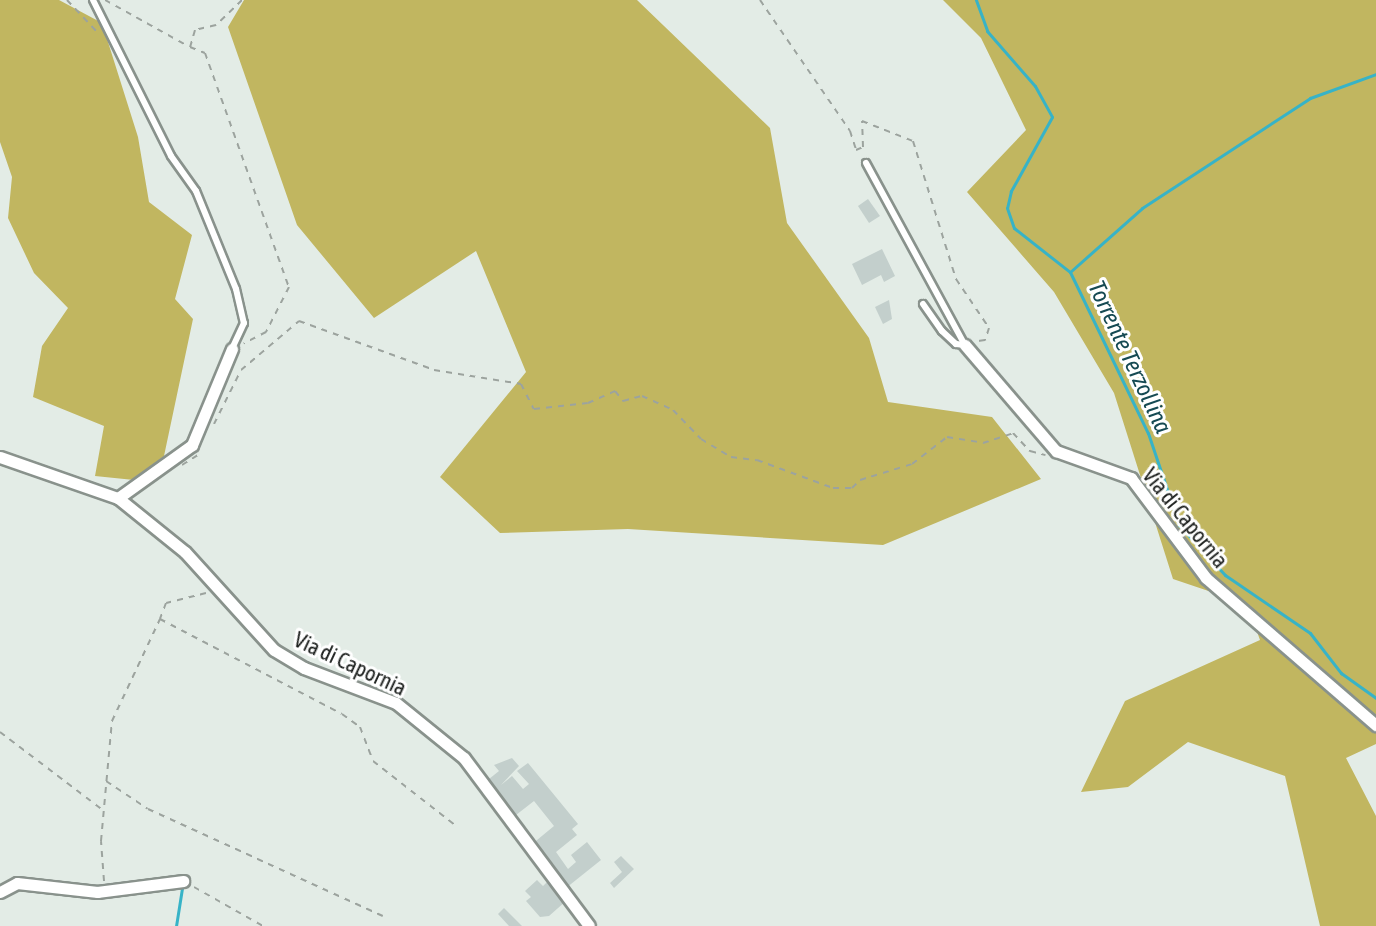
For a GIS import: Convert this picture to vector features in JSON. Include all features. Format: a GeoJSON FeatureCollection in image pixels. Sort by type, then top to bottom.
{"type":"FeatureCollection","features":[{"type":"Feature","properties":{"kind":"street","name":"Via di Capornia"},"geometry":{"type":"LineString","coordinates":[[967,343],[1056,451],[1131,478],[1206,578],[1376,725]]}},
{"type":"Feature","properties":{"kind":"street"},"geometry":{"type":"LineString","coordinates":[[118,498],[192,445],[232,349]]}},
{"type":"Feature","properties":{"kind":"street","name":"Via di Capornia"},"geometry":{"type":"LineString","coordinates":[[0,457],[118,498],[147,517],[274,650],[304,668],[396,703],[464,758],[589,926]]}},
{"type":"Feature","properties":{"kind":"street"},"geometry":{"type":"LineString","coordinates":[[0,892],[17,883],[105,890],[183,881]]}},
{"type":"Feature","properties":{"kind":"lane"},"geometry":{"type":"LineString","coordinates":[[93,0],[164,144],[196,191],[236,289],[244,323],[232,349]]}},
{"type":"Feature","properties":{"kind":"lane","name":"Via di Capornia"},"geometry":{"type":"LineString","coordinates":[[866,163],[967,343],[956,344],[942,331],[923,304]]}},
{"type":"Feature","properties":{"kind":"path"},"geometry":{"type":"LineString","coordinates":[[67,0],[102,37]]}},
{"type":"Feature","properties":{"kind":"path"},"geometry":{"type":"LineString","coordinates":[[105,0],[205,53],[289,287],[266,332],[232,349]]}},
{"type":"Feature","properties":{"kind":"path"},"geometry":{"type":"LineString","coordinates":[[190,47],[195,30],[216,25],[242,0]]}},
{"type":"Feature","properties":{"kind":"path"},"geometry":{"type":"LineString","coordinates":[[760,0],[850,131],[856,150],[863,147],[862,121],[913,141],[956,279],[989,328],[985,340],[967,343]]}},
{"type":"Feature","properties":{"kind":"path"},"geometry":{"type":"LineString","coordinates":[[213,427],[241,370],[299,321],[434,370],[521,384],[534,409],[588,403],[615,391],[623,401],[642,396],[673,410],[701,439],[731,457],[757,460],[833,488],[852,488],[860,480],[912,464],[947,437],[983,443],[1013,433],[1030,451],[1043,455],[1056,451]]}},
{"type":"Feature","properties":{"kind":"path"},"geometry":{"type":"LineString","coordinates":[[170,461],[187,467],[200,450]]}},
{"type":"Feature","properties":{"kind":"path"},"geometry":{"type":"LineString","coordinates":[[105,890],[104,811],[112,721],[166,603],[216,589]]}},
{"type":"Feature","properties":{"kind":"path"},"geometry":{"type":"LineString","coordinates":[[160,619],[342,714],[360,727],[373,761],[455,825]]}},
{"type":"Feature","properties":{"kind":"path"},"geometry":{"type":"LineString","coordinates":[[0,732],[104,811]]}},
{"type":"Feature","properties":{"kind":"path"},"geometry":{"type":"LineString","coordinates":[[106,781],[148,809],[383,916]]}},
{"type":"Feature","properties":{"kind":"path"},"geometry":{"type":"LineString","coordinates":[[183,881],[263,926]]}},
{"type":"Feature","properties":{"kind":"shaded area"},"geometry":{"type":"Polygon","coordinates":[[[0,0],[59,0],[102,23],[138,137],[149,202],[192,235],[175,299],[193,319],[164,456],[134,480],[95,476],[104,426],[33,397],[42,346],[68,308],[34,273],[8,218],[12,177],[0,142],[0,0]]]}},
{"type":"Feature","properties":{"kind":"shaded area"},"geometry":{"type":"Polygon","coordinates":[[[244,0],[637,0],[770,128],[787,223],[869,338],[888,402],[992,417],[1041,479],[883,545],[628,529],[500,533],[440,477],[526,372],[476,251],[374,318],[297,225],[228,27],[244,0]]]}},
{"type":"Feature","properties":{"kind":"shaded area"},"geometry":{"type":"Polygon","coordinates":[[[943,0],[1376,0],[1376,744],[1346,758],[1376,816],[1376,926],[1320,926],[1285,776],[1188,742],[1128,787],[1081,792],[1125,701],[1260,640],[1247,604],[1173,579],[1114,393],[1054,292],[967,192],[1026,130],[981,38],[943,0]]]}},
{"type":"Feature","properties":{"kind":"building"},"geometry":{"type":"Polygon","coordinates":[[[868,199],[880,216],[869,223],[858,206],[868,199]]]}},
{"type":"Feature","properties":{"kind":"building"},"geometry":{"type":"Polygon","coordinates":[[[882,249],[895,276],[884,282],[881,275],[862,285],[852,264],[882,249]]]}},
{"type":"Feature","properties":{"kind":"building"},"geometry":{"type":"Polygon","coordinates":[[[889,300],[892,319],[883,324],[875,307],[889,300]]]}},
{"type":"Feature","properties":{"kind":"building"},"geometry":{"type":"Polygon","coordinates":[[[512,758],[519,766],[501,785],[512,776],[523,789],[529,784],[517,771],[528,763],[578,824],[572,829],[577,835],[556,852],[568,869],[576,862],[571,855],[587,842],[601,860],[566,888],[531,845],[554,826],[534,801],[516,815],[489,779],[499,771],[494,765],[512,758]]]}},
{"type":"Feature","properties":{"kind":"building"},"geometry":{"type":"Polygon","coordinates":[[[621,856],[634,869],[614,888],[610,883],[622,872],[614,862],[621,856]]]}},
{"type":"Feature","properties":{"kind":"building"},"geometry":{"type":"Polygon","coordinates":[[[537,880],[543,886],[548,881],[566,901],[549,916],[540,917],[526,901],[531,897],[525,891],[537,880]]]}},
{"type":"Feature","properties":{"kind":"building"},"geometry":{"type":"Polygon","coordinates":[[[504,908],[522,926],[509,926],[498,914],[504,908]]]}},
{"type":"Feature","properties":{"kind":"waterway","name":"Torrente Terzollina"},"geometry":{"type":"LineString","coordinates":[[976,0],[987,31],[1035,86],[1052,117],[1011,191],[1007,208],[1014,228],[1070,272],[1148,433],[1179,525],[1225,575],[1310,633],[1341,673],[1376,698]]}},
{"type":"Feature","properties":{"kind":"waterway"},"geometry":{"type":"LineString","coordinates":[[1070,272],[1142,208],[1310,98],[1376,74]]}},
{"type":"Feature","properties":{"kind":"waterway"},"geometry":{"type":"LineString","coordinates":[[176,926],[182,887]]}}]}
